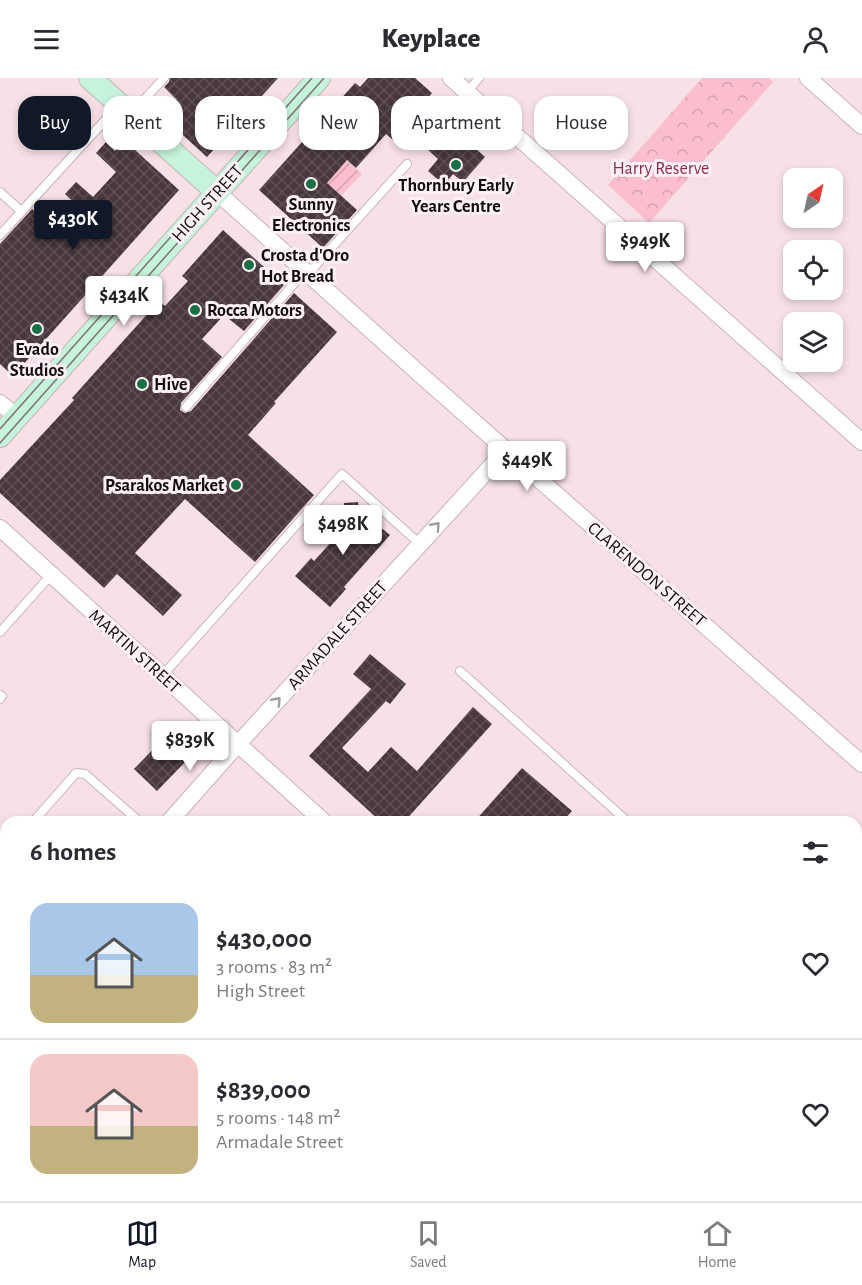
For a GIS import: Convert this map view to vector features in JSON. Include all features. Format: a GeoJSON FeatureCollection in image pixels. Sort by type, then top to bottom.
{"type":"FeatureCollection","features":[{"type":"Feature","properties":{"kind":"main road"},"geometry":{"type":"LineString","coordinates":[[90,78],[110,96]]}},
{"type":"Feature","properties":{"kind":"main road","name":"HIGH STREET"},"geometry":{"type":"LineString","coordinates":[[0,436],[8,410],[217,192],[319,78]]}},
{"type":"Feature","properties":{"kind":"main road"},"geometry":{"type":"LineString","coordinates":[[170,150],[217,192]]}},
{"type":"Feature","properties":{"kind":"street"},"geometry":{"type":"LineString","coordinates":[[451,78],[862,442]]}},
{"type":"Feature","properties":{"kind":"street"},"geometry":{"type":"LineString","coordinates":[[808,78],[862,126]]}},
{"type":"Feature","properties":{"kind":"street","name":"CLARENDON STREET"},"geometry":{"type":"LineString","coordinates":[[217,192],[862,764]]}},
{"type":"Feature","properties":{"kind":"street","name":"ARMADALE STREET"},"geometry":{"type":"LineString","coordinates":[[174,816],[506,450]]}},
{"type":"Feature","properties":{"kind":"street","name":"MARTIN STREET"},"geometry":{"type":"LineString","coordinates":[[0,528],[317,816]]}},
{"type":"Feature","properties":{"kind":"lane"},"geometry":{"type":"LineString","coordinates":[[142,96],[164,78]]}},
{"type":"Feature","properties":{"kind":"lane"},"geometry":{"type":"LineString","coordinates":[[467,92],[479,78]]}},
{"type":"Feature","properties":{"kind":"lane"},"geometry":{"type":"LineString","coordinates":[[0,235],[21,211],[103,131]]}},
{"type":"Feature","properties":{"kind":"lane"},"geometry":{"type":"LineString","coordinates":[[186,407],[407,164]]}},
{"type":"Feature","properties":{"kind":"lane"},"geometry":{"type":"LineString","coordinates":[[0,192],[21,211]]}},
{"type":"Feature","properties":{"kind":"lane"},"geometry":{"type":"LineString","coordinates":[[162,676],[342,474],[420,544]]}},
{"type":"Feature","properties":{"kind":"lane"},"geometry":{"type":"LineString","coordinates":[[0,632],[51,574]]}},
{"type":"Feature","properties":{"kind":"lane"},"geometry":{"type":"LineString","coordinates":[[460,671],[621,816]]}},
{"type":"Feature","properties":{"kind":"lane"},"geometry":{"type":"LineString","coordinates":[[38,816],[76,773],[85,774],[133,816]]}},
{"type":"Feature","properties":{"kind":"green space","name":"Harry Reserve"},"geometry":{"type":"Polygon","coordinates":[[[702,78],[769,78],[773,82],[649,223],[608,185],[702,78]]]}},
{"type":"Feature","properties":{"kind":"green space"},"geometry":{"type":"Polygon","coordinates":[[[335,150],[362,174],[341,196],[314,172],[335,150]]]}},
{"type":"Feature","properties":{"kind":"building"},"geometry":{"type":"Polygon","coordinates":[[[170,78],[278,78],[262,96],[195,96],[195,146],[183,135],[183,96],[173,96],[164,87],[170,78]]]}},
{"type":"Feature","properties":{"kind":"building"},"geometry":{"type":"Polygon","coordinates":[[[368,78],[415,78],[432,93],[430,96],[391,96],[391,138],[386,134],[379,142],[379,96],[343,96],[355,83],[360,87],[368,78]]]}},
{"type":"Feature","properties":{"kind":"building"},"geometry":{"type":"Polygon","coordinates":[[[103,145],[103,150],[135,150],[179,190],[13,376],[0,364],[0,244],[32,209],[55,230],[78,206],[65,194],[76,182],[93,197],[116,172],[96,153],[103,145]]]}},
{"type":"Feature","properties":{"kind":"building"},"geometry":{"type":"Polygon","coordinates":[[[299,145],[299,150],[372,150],[356,168],[347,160],[327,183],[357,210],[323,248],[259,190],[299,145]]]}},
{"type":"Feature","properties":{"kind":"building"},"geometry":{"type":"Polygon","coordinates":[[[199,150],[213,150],[207,157],[199,150]]]}},
{"type":"Feature","properties":{"kind":"building"},"geometry":{"type":"Polygon","coordinates":[[[428,150],[477,150],[485,157],[463,182],[453,174],[444,185],[428,171],[438,159],[428,150]]]}},
{"type":"Feature","properties":{"kind":"building"},"geometry":{"type":"Polygon","coordinates":[[[223,230],[284,285],[244,331],[224,315],[202,339],[222,357],[181,403],[180,410],[185,413],[191,411],[294,293],[337,332],[274,402],[276,403],[248,435],[314,495],[255,562],[185,499],[135,553],[182,595],[163,616],[117,574],[104,588],[0,493],[0,480],[74,400],[72,398],[159,301],[165,306],[188,281],[182,276],[223,230]]]}},
{"type":"Feature","properties":{"kind":"building"},"geometry":{"type":"Polygon","coordinates":[[[358,502],[359,510],[390,535],[344,587],[346,589],[330,607],[295,576],[311,558],[314,561],[345,527],[344,503],[358,502]]]}},
{"type":"Feature","properties":{"kind":"building"},"geometry":{"type":"Polygon","coordinates":[[[370,654],[406,684],[390,704],[386,701],[342,748],[368,772],[391,747],[417,771],[473,707],[492,724],[409,816],[374,816],[309,756],[371,689],[353,674],[370,654]]]}},
{"type":"Feature","properties":{"kind":"building"},"geometry":{"type":"Polygon","coordinates":[[[166,736],[189,758],[157,791],[134,769],[166,736]]]}},
{"type":"Feature","properties":{"kind":"building"},"geometry":{"type":"Polygon","coordinates":[[[522,768],[572,811],[567,816],[479,816],[522,768]]]}},
{"type":"Feature","properties":{"kind":"tram line"},"geometry":{"type":"LineString","coordinates":[[0,429],[312,78]]}},
{"type":"Feature","properties":{"kind":"tram line"},"geometry":{"type":"LineString","coordinates":[[0,443],[324,78]]}},
{"type":"Feature","properties":{"kind":"place","name":"Thornbury Early Years Centre"},"geometry":{"type":"Point","coordinates":[456,165]}},
{"type":"Feature","properties":{"kind":"place","name":"Sunny Electronics"},"geometry":{"type":"Point","coordinates":[311,184]}},
{"type":"Feature","properties":{"kind":"place","name":"Crosta d'Oro Hot Bread"},"geometry":{"type":"Point","coordinates":[249,265]}},
{"type":"Feature","properties":{"kind":"place","name":"Rocca Motors"},"geometry":{"type":"Point","coordinates":[195,310]}},
{"type":"Feature","properties":{"kind":"place","name":"Evado Studios"},"geometry":{"type":"Point","coordinates":[37,329]}},
{"type":"Feature","properties":{"kind":"place","name":"Hive"},"geometry":{"type":"Point","coordinates":[142,384]}},
{"type":"Feature","properties":{"kind":"place","name":"Psarakos Market"},"geometry":{"type":"Point","coordinates":[236,485]}}]}
